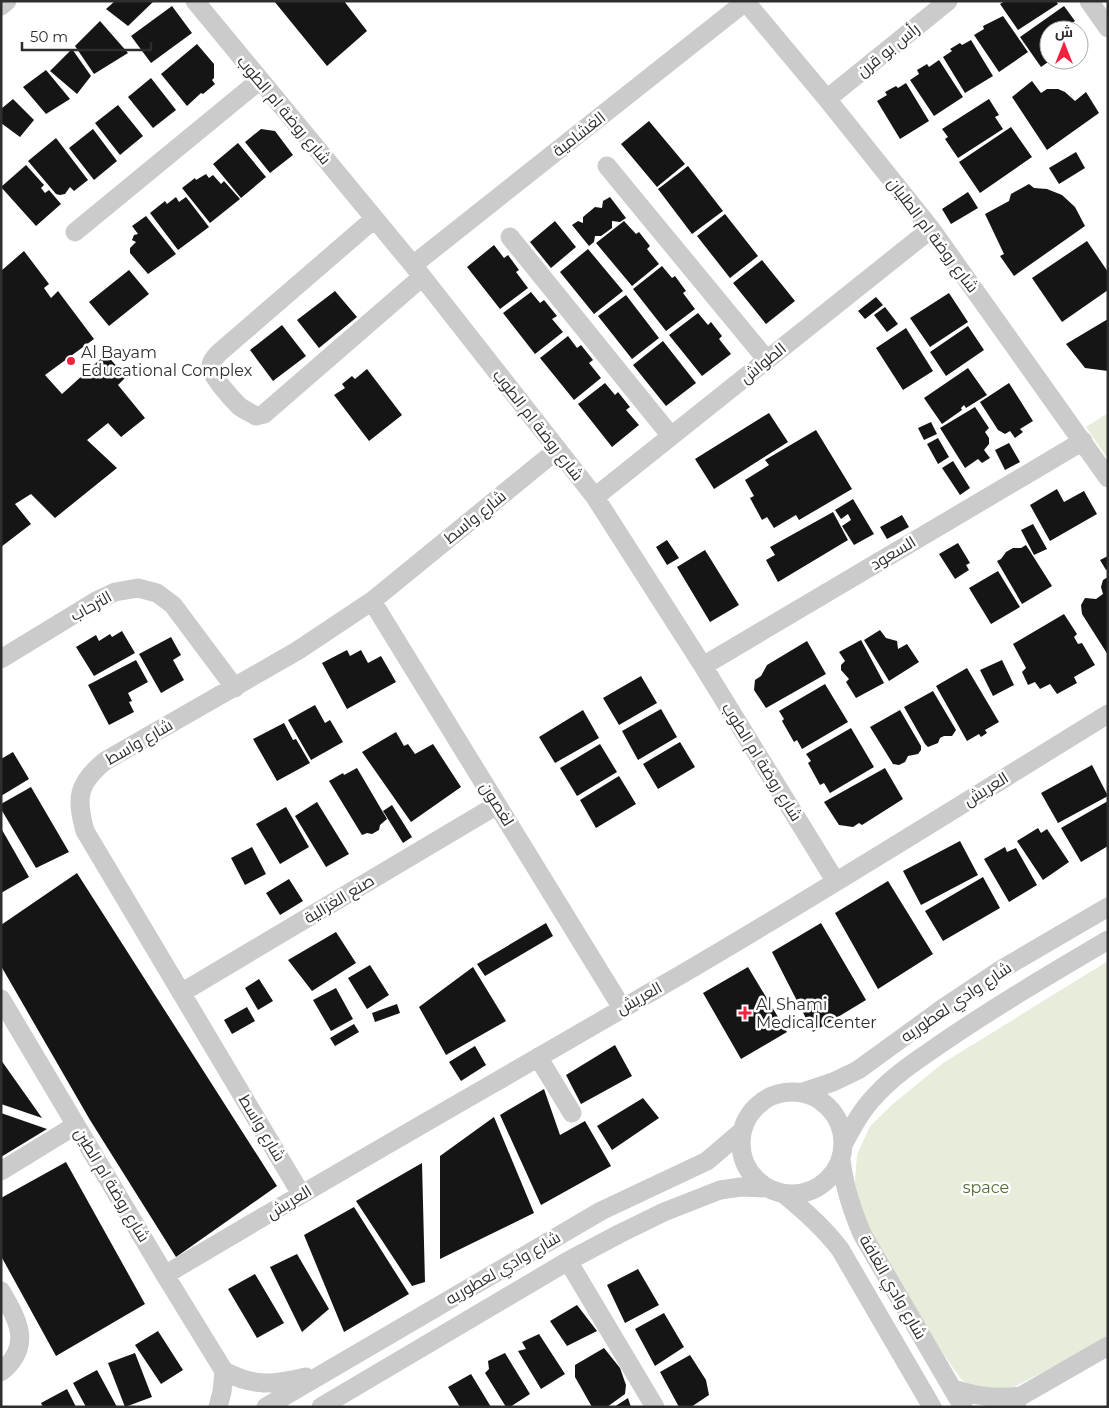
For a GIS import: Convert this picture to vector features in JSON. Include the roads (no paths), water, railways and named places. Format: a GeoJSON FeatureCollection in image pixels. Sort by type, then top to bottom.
{"type":"FeatureCollection","features":[{"type":"Feature","properties":{"kind":"street"},"geometry":{"type":"LineString","coordinates":[[1,6],[7,1]]}},
{"type":"Feature","properties":{"kind":"street","name":"شارع روضة ام الطوب"},"geometry":{"type":"LineString","coordinates":[[195,1],[418,271],[595,497],[703,666],[836,882]]}},
{"type":"Feature","properties":{"kind":"street","name":"رأس بو قرن"},"geometry":{"type":"LineString","coordinates":[[827,99],[948,1]]}},
{"type":"Feature","properties":{"kind":"street"},"geometry":{"type":"LineString","coordinates":[[1089,1],[1108,28]]}},
{"type":"Feature","properties":{"kind":"street","name":"شارع روضة ام الطليان"},"geometry":{"type":"LineString","coordinates":[[745,2],[827,99],[931,229],[1108,478]]}},
{"type":"Feature","properties":{"kind":"street","name":"الغشامية"},"geometry":{"type":"LineString","coordinates":[[374,219],[213,360],[211,369],[214,376],[241,407],[256,416],[264,414],[418,271],[745,2]]}},
{"type":"Feature","properties":{"kind":"street"},"geometry":{"type":"LineString","coordinates":[[75,232],[260,80]]}},
{"type":"Feature","properties":{"kind":"street"},"geometry":{"type":"LineString","coordinates":[[607,166],[767,360]]}},
{"type":"Feature","properties":{"kind":"street","name":"الطواش"},"geometry":{"type":"LineString","coordinates":[[595,497],[931,229]]}},
{"type":"Feature","properties":{"kind":"street"},"geometry":{"type":"LineString","coordinates":[[510,237],[671,436]]}},
{"type":"Feature","properties":{"kind":"street","name":"السعود"},"geometry":{"type":"LineString","coordinates":[[703,666],[1083,441]]}},
{"type":"Feature","properties":{"kind":"street","name":"شارع واسط"},"geometry":{"type":"LineString","coordinates":[[301,1194],[85,831],[79,809],[81,788],[93,771],[104,761],[297,651],[372,601],[557,450]]}},
{"type":"Feature","properties":{"kind":"street","name":"الترحاب"},"geometry":{"type":"LineString","coordinates":[[1,659],[96,601],[115,592],[138,588],[157,593],[173,605],[235,688]]}},
{"type":"Feature","properties":{"kind":"street","name":"لغصون"},"geometry":{"type":"LineString","coordinates":[[372,601],[622,1008]]}},
{"type":"Feature","properties":{"kind":"street","name":"العريش"},"geometry":{"type":"LineString","coordinates":[[165,1275],[836,882],[1108,714]]}},
{"type":"Feature","properties":{"kind":"street","name":"صنع الغزالية"},"geometry":{"type":"LineString","coordinates":[[182,992],[497,805]]}},
{"type":"Feature","properties":{"kind":"street","name":"شارع وادي لعطوريه"},"geometry":{"type":"LineString","coordinates":[[803,1092],[833,1082],[858,1070],[994,974],[1108,907]]}},
{"type":"Feature","properties":{"kind":"street","name":"شارع وادي لعطوريه"},"geometry":{"type":"LineString","coordinates":[[842,1151],[858,1118],[875,1095],[900,1072],[1026,988],[1108,940]]}},
{"type":"Feature","properties":{"kind":"street","name":"شارع روضة ام الطين"},"geometry":{"type":"LineString","coordinates":[[1,999],[224,1371]]}},
{"type":"Feature","properties":{"kind":"street"},"geometry":{"type":"LineString","coordinates":[[538,1057],[572,1113]]}},
{"type":"Feature","properties":{"kind":"street"},"geometry":{"type":"LineString","coordinates":[[786,1091],[803,1092],[819,1099],[832,1110],[841,1125],[842,1151],[832,1176],[818,1187],[802,1194],[775,1191],[754,1178],[745,1164],[740,1148],[741,1132],[747,1117],[757,1104],[771,1095],[786,1091]]}},
{"type":"Feature","properties":{"kind":"street"},"geometry":{"type":"LineString","coordinates":[[1,1171],[76,1125]]}},
{"type":"Feature","properties":{"kind":"street","name":"شارع وادي لعطوريه"},"geometry":{"type":"LineString","coordinates":[[266,1407],[600,1212],[707,1160],[741,1132]]}},
{"type":"Feature","properties":{"kind":"street","name":"شارع وادي الغافة"},"geometry":{"type":"LineString","coordinates":[[842,1151],[850,1208],[862,1234],[963,1407]]}},
{"type":"Feature","properties":{"kind":"street","name":"شارع وادي لعطوريه"},"geometry":{"type":"LineString","coordinates":[[321,1407],[568,1261],[664,1212],[720,1190],[741,1187],[775,1191]]}},
{"type":"Feature","properties":{"kind":"street","name":"شارع وادي الغافة"},"geometry":{"type":"LineString","coordinates":[[775,1191],[814,1219],[840,1249],[930,1406]]}},
{"type":"Feature","properties":{"kind":"street"},"geometry":{"type":"LineString","coordinates":[[568,1261],[655,1407]]}},
{"type":"Feature","properties":{"kind":"street"},"geometry":{"type":"LineString","coordinates":[[1,1291],[16,1316],[20,1332],[19,1347],[14,1361],[1,1372]]}},
{"type":"Feature","properties":{"kind":"street"},"geometry":{"type":"LineString","coordinates":[[952,1388],[965,1393],[1016,1401],[1108,1346]]}},
{"type":"Feature","properties":{"kind":"street"},"geometry":{"type":"LineString","coordinates":[[218,1407],[224,1371],[253,1383],[270,1384],[321,1374]]}},
{"type":"Feature","properties":{"kind":"place","name":"Al Bayam Educational Complex"},"geometry":{"type":"Point","coordinates":[71,361]}},
{"type":"Feature","properties":{"kind":"place","name":"Al Shami Medical Center"},"geometry":{"type":"Point","coordinates":[745,1013]}},
{"type":"Feature","properties":{"kind":"park label","name":"space"},"geometry":{"type":"Point","coordinates":[986,1187]}}]}
